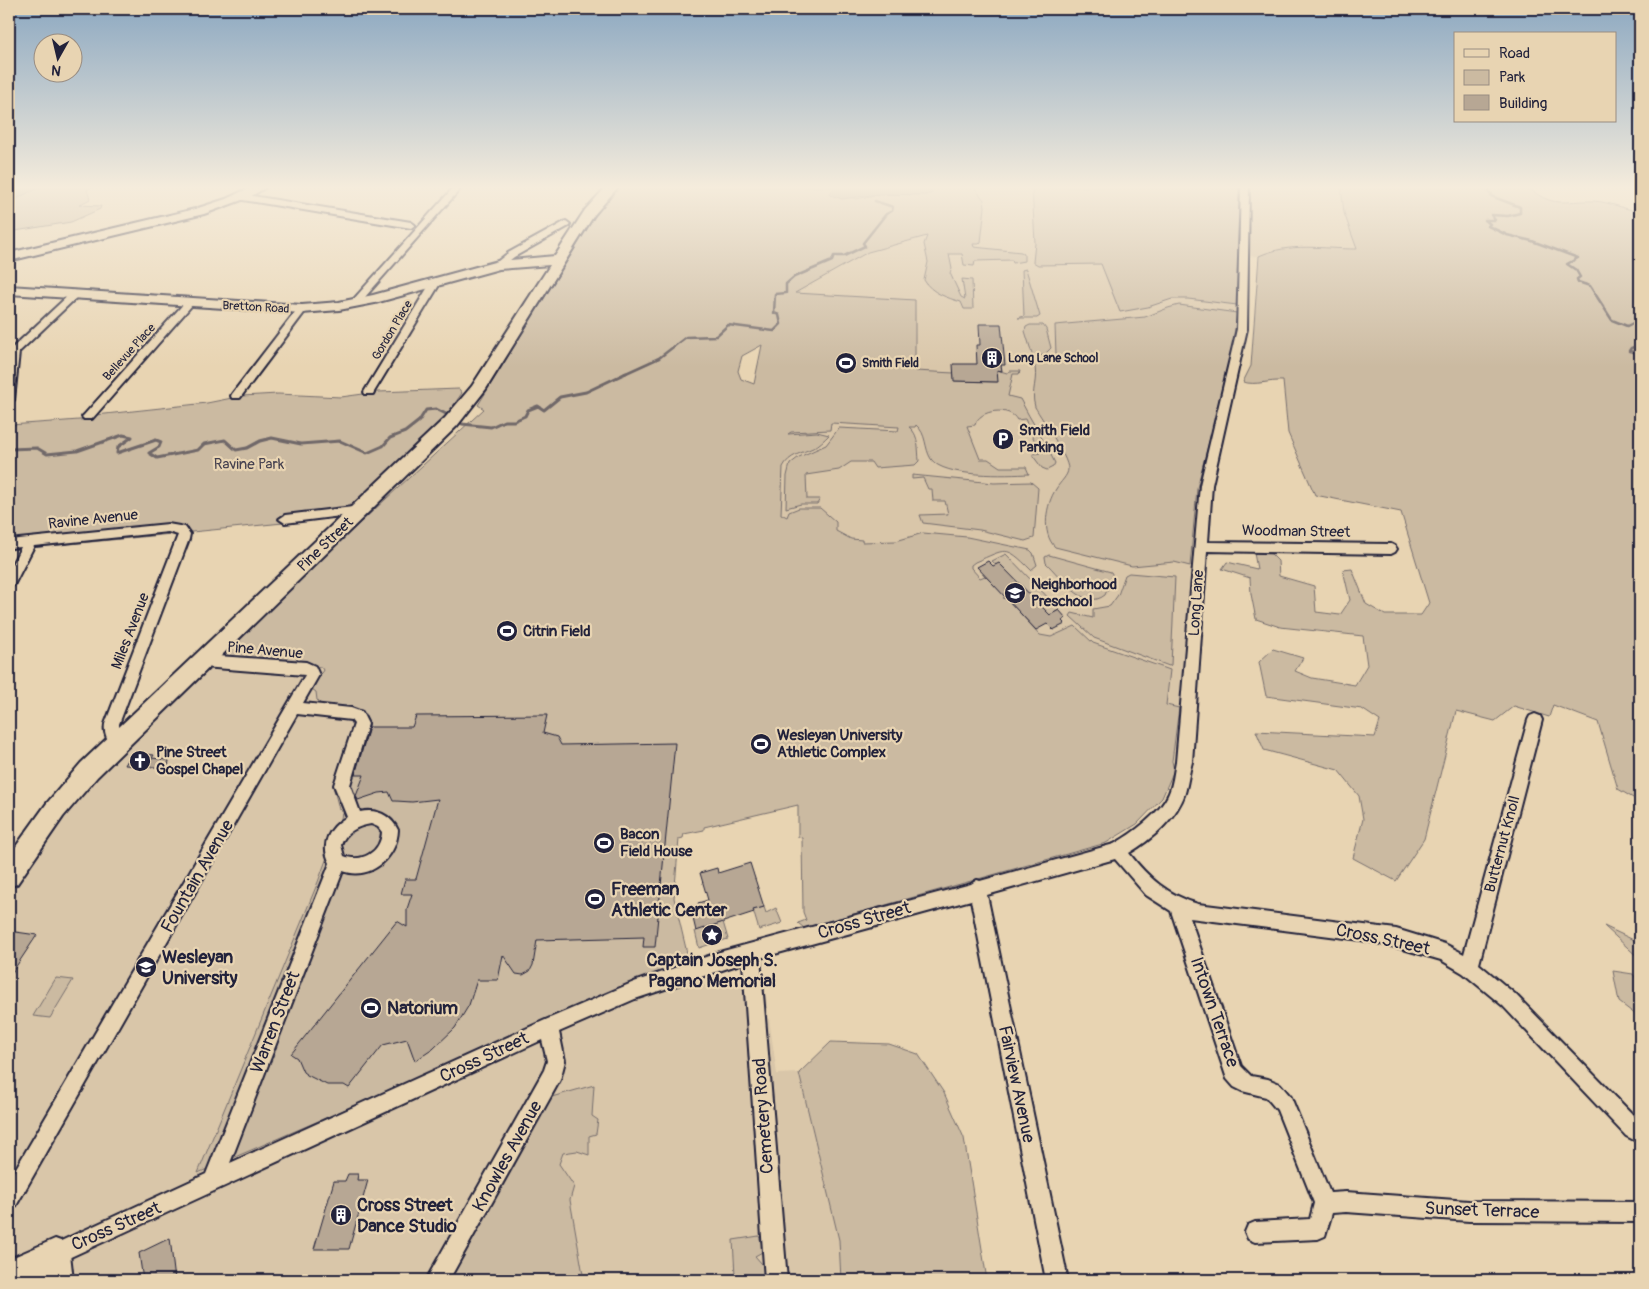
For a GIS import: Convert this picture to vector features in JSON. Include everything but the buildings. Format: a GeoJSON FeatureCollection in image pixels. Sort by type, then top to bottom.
{"type":"FeatureCollection","features":[{"type":"Feature","properties":{"kind":"street"},"geometry":{"type":"LineString","coordinates":[[9,258],[47,247]]}},
{"type":"Feature","properties":{"kind":"street"},"geometry":{"type":"LineString","coordinates":[[355,303],[405,247]]}},
{"type":"Feature","properties":{"kind":"street","name":"Bretton Road"},"geometry":{"type":"LineString","coordinates":[[498,265],[525,247]]}},
{"type":"Feature","properties":{"kind":"street","name":"Pine Street"},"geometry":{"type":"LineString","coordinates":[[9,876],[72,788],[439,435],[464,408],[568,247]]}},
{"type":"Feature","properties":{"kind":"street","name":"Long Lane"},"geometry":{"type":"LineString","coordinates":[[977,888],[1118,850],[1137,840],[1154,826],[1169,809],[1182,779],[1204,500],[1209,466],[1242,329],[1243,247]]}},
{"type":"Feature","properties":{"kind":"street","name":"Bretton Road"},"geometry":{"type":"LineString","coordinates":[[9,290],[302,309],[355,303],[498,265],[560,260]]}},
{"type":"Feature","properties":{"kind":"street","name":"Gordon Place"},"geometry":{"type":"LineString","coordinates":[[369,392],[436,282]]}},
{"type":"Feature","properties":{"kind":"street"},"geometry":{"type":"LineString","coordinates":[[9,400],[14,351],[75,294]]}},
{"type":"Feature","properties":{"kind":"street","name":"Bellevue Place"},"geometry":{"type":"LineString","coordinates":[[88,417],[190,302]]}},
{"type":"Feature","properties":{"kind":"street"},"geometry":{"type":"LineString","coordinates":[[236,396],[302,309]]}},
{"type":"Feature","properties":{"kind":"street"},"geometry":{"type":"LineString","coordinates":[[285,519],[361,510]]}},
{"type":"Feature","properties":{"kind":"street","name":"Ravine Avenue"},"geometry":{"type":"LineString","coordinates":[[9,544],[168,528],[181,530]]}},
{"type":"Feature","properties":{"kind":"street","name":"Miles Avenue"},"geometry":{"type":"LineString","coordinates":[[119,742],[111,732],[112,724],[183,539],[184,534],[181,530]]}},
{"type":"Feature","properties":{"kind":"street"},"geometry":{"type":"LineString","coordinates":[[9,582],[30,542]]}},
{"type":"Feature","properties":{"kind":"street","name":"Woodman Street"},"geometry":{"type":"LineString","coordinates":[[1200,546],[1391,549]]}},
{"type":"Feature","properties":{"kind":"street","name":"Pine Avenue"},"geometry":{"type":"LineString","coordinates":[[203,661],[310,670],[312,672],[311,678],[294,708]]}},
{"type":"Feature","properties":{"kind":"street"},"geometry":{"type":"LineString","coordinates":[[294,708],[351,714],[357,716],[360,720],[361,724],[342,784],[355,820],[372,817],[385,821],[391,832],[387,847],[376,860],[351,868],[338,862]]}},
{"type":"Feature","properties":{"kind":"street","name":"Fountain Avenue"},"geometry":{"type":"LineString","coordinates":[[9,1199],[294,708]]}},
{"type":"Feature","properties":{"kind":"street","name":"Butternut Knoll"},"geometry":{"type":"LineString","coordinates":[[1469,967],[1535,720]]}},
{"type":"Feature","properties":{"kind":"street","name":"Warren Street"},"geometry":{"type":"LineString","coordinates":[[213,1182],[338,862],[333,852],[335,840],[343,828],[355,820]]}},
{"type":"Feature","properties":{"kind":"street","name":"Cross Street"},"geometry":{"type":"LineString","coordinates":[[1118,850],[1147,887],[1162,899],[1178,907],[1198,912],[1396,938],[1445,953],[1469,967],[1509,1000],[1638,1133]]}},
{"type":"Feature","properties":{"kind":"street","name":"Cross Street"},"geometry":{"type":"LineString","coordinates":[[9,1275],[57,1267],[213,1182],[550,1026],[676,975],[977,888]]}},
{"type":"Feature","properties":{"kind":"street","name":"Fairview Avenue"},"geometry":{"type":"LineString","coordinates":[[977,888],[1057,1280]]}},
{"type":"Feature","properties":{"kind":"street","name":"Intown Terrace"},"geometry":{"type":"LineString","coordinates":[[1178,907],[1234,1072],[1242,1081],[1267,1086],[1278,1094],[1284,1104],[1324,1203]]}},
{"type":"Feature","properties":{"kind":"street","name":"Cemetery Road"},"geometry":{"type":"LineString","coordinates":[[751,952],[776,1280]]}},
{"type":"Feature","properties":{"kind":"street","name":"Knowles Avenue"},"geometry":{"type":"LineString","coordinates":[[437,1280],[553,1073],[556,1061],[550,1026]]}},
{"type":"Feature","properties":{"kind":"street","name":"Sunset Terrace"},"geometry":{"type":"LineString","coordinates":[[1324,1203],[1346,1202],[1469,1211],[1640,1212]]}},
{"type":"Feature","properties":{"kind":"street"},"geometry":{"type":"LineString","coordinates":[[1255,1232],[1318,1229],[1324,1203]]}},
{"type":"Feature","properties":{"kind":"shaded area"},"geometry":{"type":"Polygon","coordinates":[[[886,247],[1296,247],[1273,250],[1259,256],[1237,257],[1235,333],[1197,488],[1179,708],[1165,705],[839,545],[777,512],[785,421],[915,427],[794,294],[868,252],[886,247]]]}},
{"type":"Feature","properties":{"kind":"shaded area"},"geometry":{"type":"Polygon","coordinates":[[[1302,247],[1356,247],[1357,249],[1302,247]]]}},
{"type":"Feature","properties":{"kind":"shaded area","name":"Wesleyan University"},"geometry":{"type":"Polygon","coordinates":[[[215,656],[321,667],[323,670],[312,689],[344,709],[352,726],[336,779],[342,814],[318,882],[625,987],[684,963],[706,986],[762,971],[777,1074],[799,1073],[840,1240],[841,1280],[9,1280],[9,880],[21,876],[81,790],[215,656]]]}},
{"type":"Feature","properties":{"kind":"green space","name":"Wesleyan University Athletic Complex"},"geometry":{"type":"Polygon","coordinates":[[[576,247],[886,247],[868,252],[795,293],[915,300],[915,371],[954,373],[955,381],[997,382],[997,370],[1007,373],[1010,371],[1020,371],[1019,374],[1013,374],[1008,396],[1020,399],[1055,463],[1053,467],[1047,470],[1042,468],[1033,456],[1033,454],[1040,453],[1025,419],[1017,420],[1008,413],[995,411],[982,416],[975,425],[967,426],[980,459],[988,459],[1000,467],[1026,467],[1029,474],[977,474],[949,470],[931,459],[924,437],[916,425],[915,427],[909,427],[915,434],[917,442],[919,461],[915,465],[875,468],[871,462],[851,462],[839,470],[806,475],[807,499],[820,499],[817,504],[801,504],[786,508],[787,476],[790,464],[799,457],[826,445],[839,428],[898,431],[899,427],[831,423],[830,430],[791,432],[788,434],[817,432],[829,435],[815,447],[792,457],[783,467],[781,514],[787,517],[789,512],[799,508],[820,508],[836,522],[836,531],[851,539],[862,540],[862,542],[896,541],[923,533],[967,537],[1030,550],[1037,565],[1031,570],[1016,556],[1005,551],[975,562],[971,565],[971,568],[980,578],[985,576],[1005,596],[1003,598],[1008,600],[1040,635],[1051,637],[1075,626],[1093,643],[1170,670],[1166,705],[1179,708],[1172,761],[1174,770],[1162,798],[1137,824],[1106,843],[804,928],[798,923],[806,920],[803,912],[802,838],[798,837],[798,805],[704,827],[704,830],[684,834],[683,838],[679,839],[674,898],[687,953],[684,963],[198,1173],[318,882],[341,819],[342,811],[339,809],[333,786],[352,726],[344,709],[320,706],[321,704],[317,700],[316,692],[312,689],[323,670],[321,667],[215,656],[484,409],[478,405],[576,247]],[[762,345],[742,356],[738,371],[741,379],[754,384],[762,345]]]}},
{"type":"Feature","properties":{"kind":"green space","name":"Wesleyan University Athletic Complex"},"geometry":{"type":"Polygon","coordinates":[[[925,247],[975,247],[1021,252],[1024,254],[1024,261],[1013,263],[1012,260],[975,261],[974,266],[964,265],[962,254],[949,254],[952,269],[950,273],[961,297],[965,299],[962,279],[972,280],[973,309],[964,309],[961,302],[935,292],[927,285],[924,280],[928,262],[925,247]]]}},
{"type":"Feature","properties":{"kind":"green space"},"geometry":{"type":"Polygon","coordinates":[[[1035,247],[1238,247],[1237,305],[1172,299],[1148,307],[1120,312],[1101,264],[1038,265],[1033,262],[1035,247]]]}},
{"type":"Feature","properties":{"kind":"green space"},"geometry":{"type":"Polygon","coordinates":[[[1305,247],[1357,249],[1356,247],[1640,247],[1640,802],[1618,789],[1598,722],[1553,705],[1549,717],[1514,706],[1495,721],[1456,711],[1424,839],[1396,881],[1353,858],[1363,819],[1359,796],[1338,770],[1264,750],[1256,731],[1375,737],[1380,721],[1362,709],[1266,696],[1259,662],[1273,649],[1303,658],[1295,671],[1312,678],[1355,685],[1367,665],[1363,636],[1280,627],[1256,619],[1250,578],[1222,569],[1227,562],[1257,569],[1254,553],[1271,554],[1278,561],[1279,576],[1314,586],[1316,612],[1340,615],[1350,600],[1343,570],[1352,569],[1366,604],[1385,615],[1421,615],[1429,603],[1401,512],[1315,495],[1288,433],[1283,381],[1243,382],[1251,366],[1259,256],[1283,249],[1305,247]]]}},
{"type":"Feature","properties":{"kind":"green space"},"geometry":{"type":"Polygon","coordinates":[[[1026,269],[1040,316],[1037,318],[1018,318],[1024,316],[1022,270],[1026,269]]]}},
{"type":"Feature","properties":{"kind":"green space"},"geometry":{"type":"Polygon","coordinates":[[[1179,305],[1237,313],[1231,356],[1197,488],[1190,566],[1174,562],[1132,566],[1055,547],[1048,534],[1046,518],[1053,495],[1068,469],[1059,447],[1035,407],[1033,395],[1036,375],[1034,362],[1054,358],[1056,355],[1055,325],[1145,317],[1179,305]]]}},
{"type":"Feature","properties":{"kind":"green space"},"geometry":{"type":"Polygon","coordinates":[[[1030,325],[1043,325],[1046,329],[1051,348],[1044,355],[1033,357],[1025,331],[1026,327],[1030,325]]]}},
{"type":"Feature","properties":{"kind":"green space","name":"Ravine Park"},"geometry":{"type":"Polygon","coordinates":[[[459,389],[462,393],[446,416],[344,517],[9,550],[9,419],[11,419],[10,425],[93,419],[96,415],[207,403],[242,396],[278,394],[341,397],[378,392],[459,389]]]}},
{"type":"Feature","properties":{"kind":"green space"},"geometry":{"type":"Polygon","coordinates":[[[912,475],[994,483],[1031,482],[1038,488],[1034,538],[1025,541],[980,530],[923,523],[920,515],[948,514],[945,501],[933,501],[932,489],[928,489],[923,478],[912,479],[912,475]]]}},
{"type":"Feature","properties":{"kind":"green space"},"geometry":{"type":"Polygon","coordinates":[[[1006,554],[1059,610],[1050,615],[992,561],[1006,554]]]}},
{"type":"Feature","properties":{"kind":"green space"},"geometry":{"type":"Polygon","coordinates":[[[1049,555],[1111,572],[1113,576],[1105,595],[1097,599],[1081,596],[1065,583],[1046,563],[1045,557],[1049,555]]]}},
{"type":"Feature","properties":{"kind":"green space"},"geometry":{"type":"Polygon","coordinates":[[[1129,573],[1175,577],[1171,665],[1169,666],[1094,638],[1070,616],[1072,613],[1093,618],[1093,609],[1110,606],[1118,595],[1125,575],[1129,573]]]}},
{"type":"Feature","properties":{"kind":"green space"},"geometry":{"type":"Polygon","coordinates":[[[764,907],[766,913],[776,908],[782,923],[759,930],[753,910],[764,907]]]}},
{"type":"Feature","properties":{"kind":"green space"},"geometry":{"type":"Polygon","coordinates":[[[723,922],[728,939],[717,942],[719,932],[714,928],[709,929],[706,935],[711,944],[699,948],[695,931],[723,922]]]}},
{"type":"Feature","properties":{"kind":"green space"},"geometry":{"type":"Polygon","coordinates":[[[1604,926],[1640,943],[1640,959],[1604,926]]]}},
{"type":"Feature","properties":{"kind":"green space"},"geometry":{"type":"Polygon","coordinates":[[[1613,971],[1633,974],[1640,985],[1640,1018],[1619,1002],[1613,971]]]}},
{"type":"Feature","properties":{"kind":"green space"},"geometry":{"type":"Polygon","coordinates":[[[56,978],[73,980],[50,1018],[33,1016],[56,978]]]}},
{"type":"Feature","properties":{"kind":"green space"},"geometry":{"type":"Polygon","coordinates":[[[831,1042],[889,1044],[918,1054],[944,1093],[964,1138],[987,1280],[841,1280],[839,1240],[799,1073],[831,1042]]]}},
{"type":"Feature","properties":{"kind":"green space"},"geometry":{"type":"Polygon","coordinates":[[[594,1085],[592,1116],[598,1120],[596,1134],[589,1136],[589,1155],[577,1151],[563,1153],[559,1164],[574,1186],[570,1200],[584,1280],[450,1280],[548,1098],[594,1085]]]}},
{"type":"Feature","properties":{"kind":"green space"},"geometry":{"type":"Polygon","coordinates":[[[759,1236],[764,1251],[755,1256],[762,1264],[768,1280],[732,1280],[735,1275],[733,1240],[759,1236]]]}},
{"type":"Feature","properties":{"kind":"waterway"},"geometry":{"type":"LineString","coordinates":[[624,374],[659,358],[686,337],[716,336],[728,325],[774,331],[781,324],[779,315],[774,313],[775,294],[786,293],[786,284],[794,277],[832,261],[834,256],[844,256],[863,247]]}},
{"type":"Feature","properties":{"kind":"waterway"},"geometry":{"type":"LineString","coordinates":[[1549,247],[1578,258],[1567,264],[1576,270],[1580,277],[1577,279],[1578,282],[1590,286],[1612,320],[1627,326],[1635,322],[1640,325]]}},
{"type":"Feature","properties":{"kind":"waterway"},"geometry":{"type":"LineString","coordinates":[[1640,345],[1631,348],[1629,351],[1634,352],[1640,357]]}},
{"type":"Feature","properties":{"kind":"waterway"},"geometry":{"type":"LineString","coordinates":[[462,424],[491,427],[504,421],[514,421],[525,416],[528,410],[538,406],[544,410],[560,397],[586,392],[626,373]]}},
{"type":"Feature","properties":{"kind":"waterway"},"geometry":{"type":"LineString","coordinates":[[9,449],[37,448],[47,454],[77,451],[123,435],[132,437],[118,447],[117,453],[156,440],[161,442],[159,447],[149,453],[157,458],[198,450],[204,444],[225,440],[236,450],[247,448],[260,441],[272,438],[301,444],[340,441],[367,453],[383,446],[390,438],[405,432],[419,421],[426,410],[436,409],[446,414]]}},
{"type":"Feature","properties":{"kind":"place","name":"Long Lane School"},"geometry":{"type":"Point","coordinates":[992,358]}},
{"type":"Feature","properties":{"kind":"place","name":"Smith Field"},"geometry":{"type":"Point","coordinates":[846,363]}},
{"type":"Feature","properties":{"kind":"place","name":"Smith Field Parking"},"geometry":{"type":"Point","coordinates":[1003,439]}},
{"type":"Feature","properties":{"kind":"place","name":"Neighborhood Preschool"},"geometry":{"type":"Point","coordinates":[1015,593]}},
{"type":"Feature","properties":{"kind":"place","name":"Citrin Field"},"geometry":{"type":"Point","coordinates":[507,631]}},
{"type":"Feature","properties":{"kind":"place","name":"Wesleyan University Athletic Complex"},"geometry":{"type":"Point","coordinates":[761,744]}},
{"type":"Feature","properties":{"kind":"place","name":"Pine Street Gospel Chapel"},"geometry":{"type":"Point","coordinates":[140,761]}},
{"type":"Feature","properties":{"kind":"place","name":"Bacon Field House"},"geometry":{"type":"Point","coordinates":[604,843]}},
{"type":"Feature","properties":{"kind":"place","name":"Freeman Athletic Center"},"geometry":{"type":"Point","coordinates":[595,899]}},
{"type":"Feature","properties":{"kind":"place","name":"Captain Joseph S. Pagano Memorial"},"geometry":{"type":"Point","coordinates":[712,935]}},
{"type":"Feature","properties":{"kind":"place","name":"Wesleyan University"},"geometry":{"type":"Point","coordinates":[146,967]}},
{"type":"Feature","properties":{"kind":"place","name":"Natorium"},"geometry":{"type":"Point","coordinates":[371,1008]}},
{"type":"Feature","properties":{"kind":"place","name":"Cross Street Dance Studio"},"geometry":{"type":"Point","coordinates":[341,1215]}}]}
